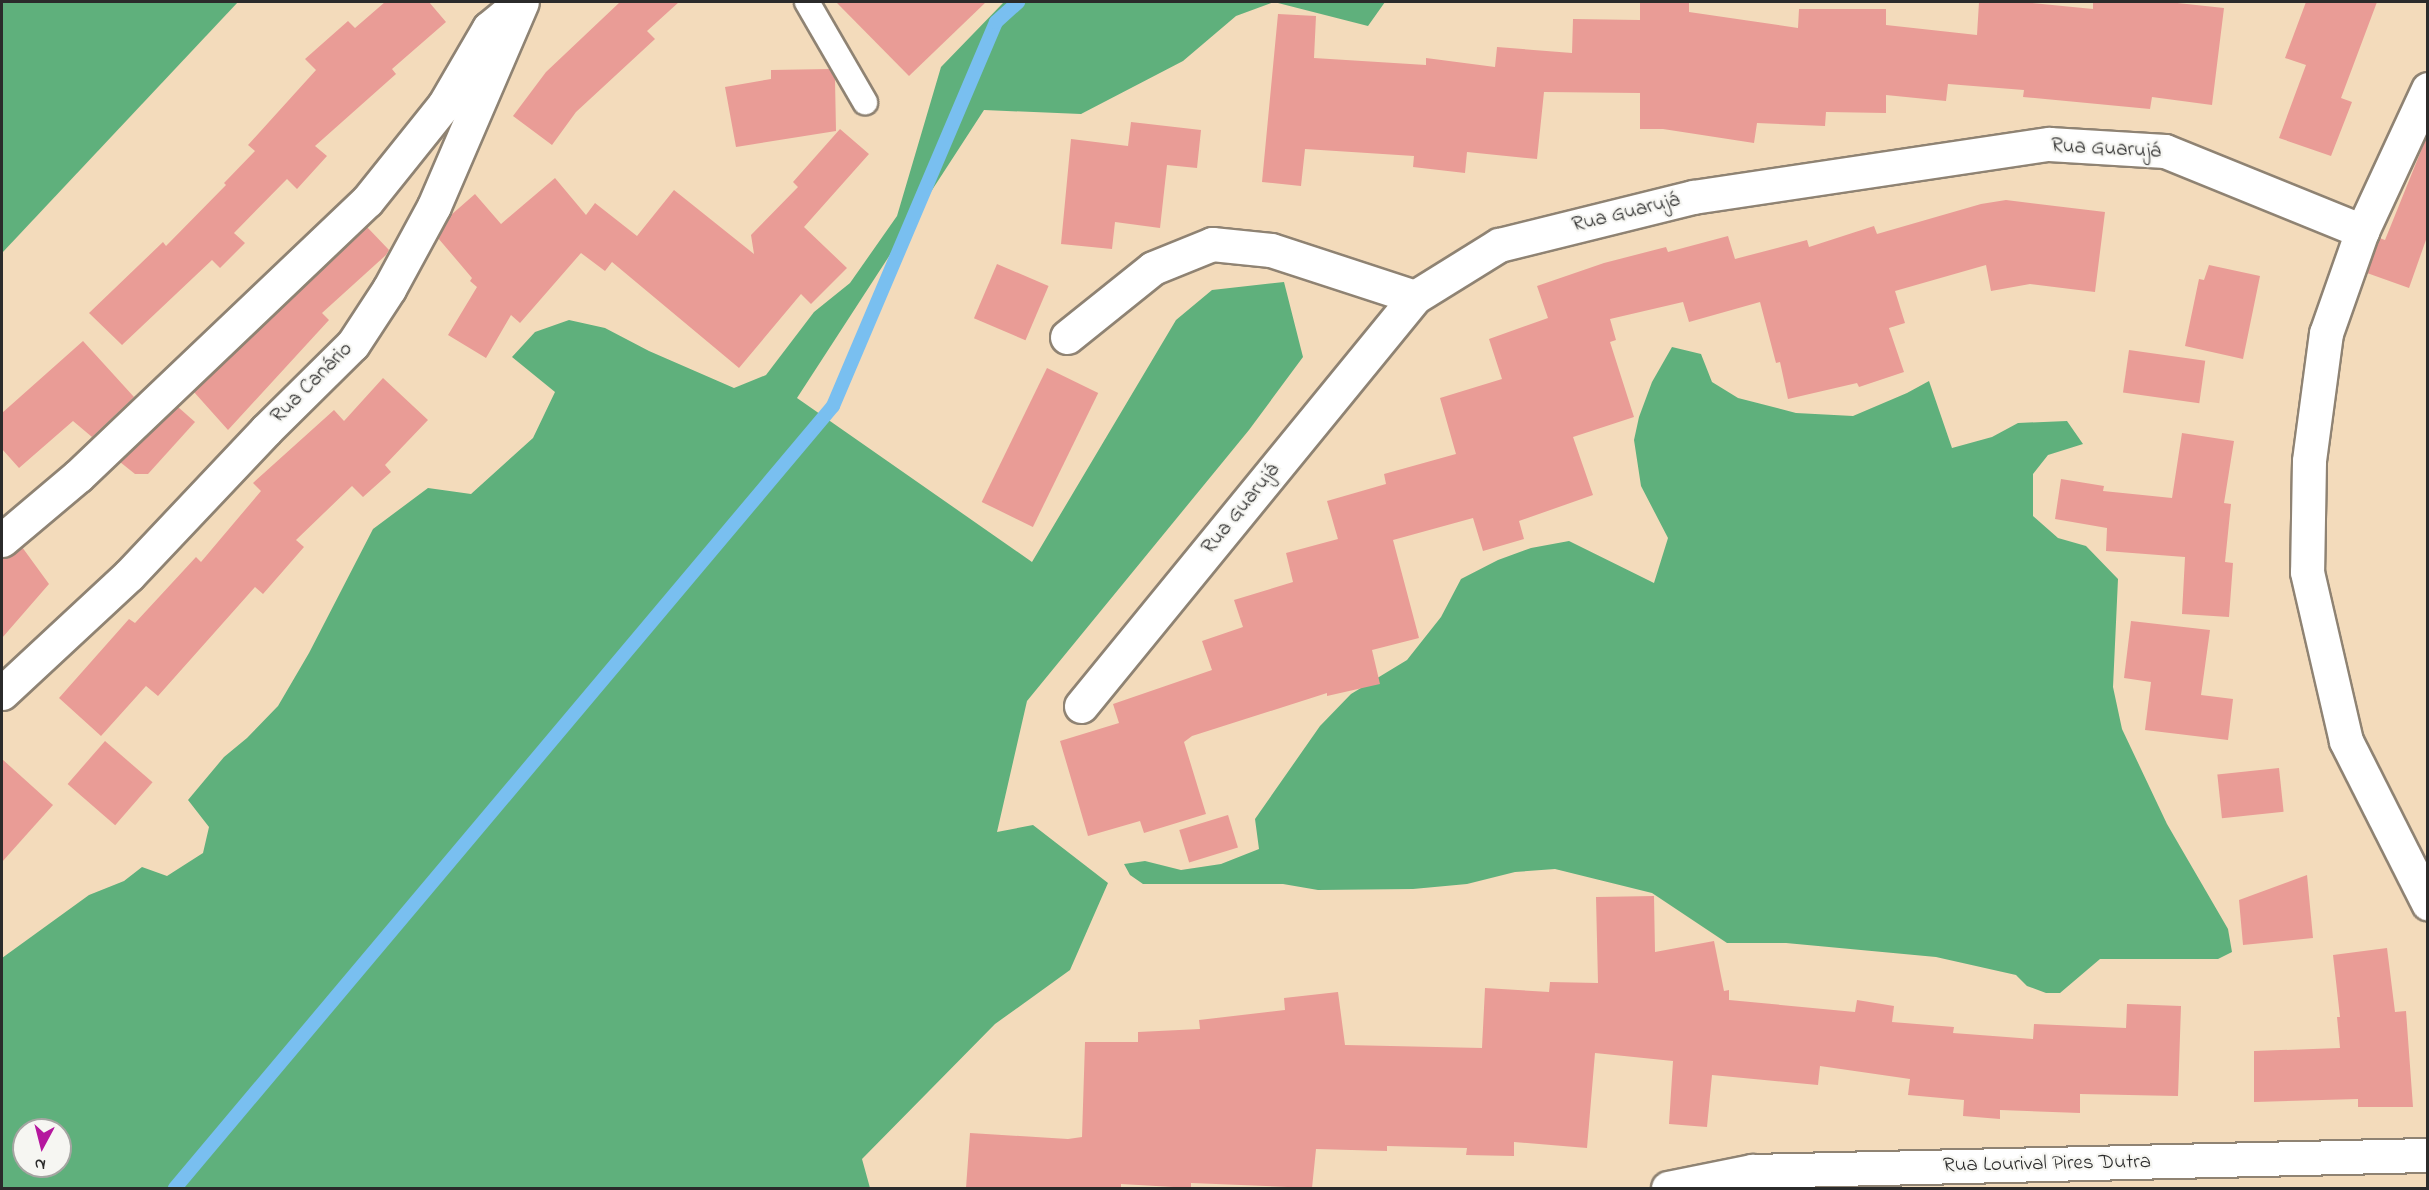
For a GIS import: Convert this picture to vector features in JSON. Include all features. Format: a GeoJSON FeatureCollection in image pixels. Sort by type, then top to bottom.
{"type":"FeatureCollection","features":[{"type":"Feature","properties":{"kind":"street","name":"Rua Canário"},"geometry":{"type":"LineString","coordinates":[[2,540],[78,476],[367,201],[444,105],[489,28],[522,2]]}},
{"type":"Feature","properties":{"kind":"street","name":"Rua Canário"},"geometry":{"type":"LineString","coordinates":[[2,693],[129,575],[266,430],[353,344],[389,290],[434,206],[522,2]]}},
{"type":"Feature","properties":{"kind":"street"},"geometry":{"type":"LineString","coordinates":[[2427,89],[2362,231],[2326,333],[2309,461],[2307,572],[2346,741],[2427,903]]}},
{"type":"Feature","properties":{"kind":"street","name":"Rua Guarujá"},"geometry":{"type":"LineString","coordinates":[[1081,706],[1415,297],[1499,245],[1694,197],[2049,144],[2164,151],[2362,231]]}},
{"type":"Feature","properties":{"kind":"street"},"geometry":{"type":"LineString","coordinates":[[1067,337],[1154,268],[1212,244],[1271,250],[1415,297]]}},
{"type":"Feature","properties":{"kind":"street","name":"Rua Lourival Pires Dutra"},"geometry":{"type":"LineString","coordinates":[[1668,1188],[1752,1180],[2427,1155]]}},
{"type":"Feature","properties":{"kind":"lane"},"geometry":{"type":"LineString","coordinates":[[807,2],[865,102]]}},
{"type":"Feature","properties":{"kind":"green space"},"geometry":{"type":"Polygon","coordinates":[[[2,2],[238,2],[2,253],[2,2]]]}},
{"type":"Feature","properties":{"kind":"green space"},"geometry":{"type":"Polygon","coordinates":[[[1004,2],[1274,2],[1236,16],[1183,61],[1081,114],[984,110],[797,398],[1032,562],[1176,320],[1212,290],[1284,282],[1303,357],[1249,430],[1027,701],[997,832],[1033,825],[1108,883],[1070,970],[995,1024],[862,1159],[870,1188],[2,1188],[2,958],[89,895],[124,881],[142,867],[167,876],[203,853],[209,827],[188,800],[224,757],[247,738],[278,706],[309,653],[373,529],[428,488],[471,494],[533,438],[555,392],[512,357],[535,332],[569,320],[605,328],[649,351],[734,388],[766,375],[814,312],[850,283],[897,216],[941,67],[1004,2]]]}},
{"type":"Feature","properties":{"kind":"green space"},"geometry":{"type":"Polygon","coordinates":[[[1274,2],[1385,2],[1368,26],[1274,2]]]}},
{"type":"Feature","properties":{"kind":"green space"},"geometry":{"type":"Polygon","coordinates":[[[1672,347],[1701,354],[1712,382],[1738,398],[1796,413],[1853,416],[1929,381],[1952,448],[1992,437],[2018,423],[2067,421],[2083,444],[2048,455],[2033,474],[2033,516],[2058,538],[2086,546],[2118,579],[2113,687],[2122,729],[2167,824],[2228,929],[2232,952],[2218,959],[2100,959],[2060,993],[2046,993],[2027,986],[2016,975],[1936,957],[1786,943],[1727,943],[1652,893],[1555,869],[1515,872],[1467,884],[1413,889],[1318,890],[1283,884],[1143,884],[1130,875],[1124,864],[1145,861],[1181,870],[1221,864],[1259,849],[1255,819],[1320,726],[1351,694],[1407,660],[1441,617],[1461,579],[1498,560],[1531,548],[1569,541],[1654,583],[1668,538],[1641,486],[1634,440],[1639,417],[1652,382],[1672,347]]]}},
{"type":"Feature","properties":{"kind":"building"},"geometry":{"type":"Polygon","coordinates":[[[385,2],[429,2],[446,22],[392,69],[396,74],[315,146],[327,156],[297,189],[287,179],[234,233],[245,243],[220,268],[212,260],[122,345],[89,313],[163,242],[166,246],[226,185],[224,183],[255,151],[248,145],[316,70],[305,59],[348,21],[355,28],[385,2]]]}},
{"type":"Feature","properties":{"kind":"building"},"geometry":{"type":"Polygon","coordinates":[[[620,2],[679,2],[647,31],[655,39],[576,112],[552,145],[513,116],[546,72],[620,2]]]}},
{"type":"Feature","properties":{"kind":"building"},"geometry":{"type":"Polygon","coordinates":[[[836,2],[986,2],[909,76],[836,2]]]}},
{"type":"Feature","properties":{"kind":"building"},"geometry":{"type":"Polygon","coordinates":[[[1640,2],[1689,2],[1689,12],[1798,28],[1799,9],[1886,9],[1886,25],[1977,35],[1979,2],[2023,2],[2093,9],[2093,2],[2168,2],[2224,8],[2212,105],[2152,97],[2150,109],[2023,97],[2024,90],[1948,84],[1946,101],[1886,95],[1886,113],[1826,112],[1825,126],[1757,123],[1754,143],[1663,129],[1640,129],[1640,93],[1544,92],[1537,159],[1467,152],[1465,173],[1413,167],[1414,156],[1305,149],[1301,186],[1262,182],[1278,14],[1316,16],[1314,58],[1426,65],[1426,58],[1495,67],[1497,47],[1572,53],[1573,19],[1640,20],[1640,2]]]}},
{"type":"Feature","properties":{"kind":"building"},"geometry":{"type":"Polygon","coordinates":[[[2306,2],[2377,2],[2341,98],[2352,102],[2331,156],[2279,138],[2306,65],[2285,58],[2306,2]]]}},
{"type":"Feature","properties":{"kind":"building"},"geometry":{"type":"Polygon","coordinates":[[[830,69],[835,79],[836,131],[736,147],[725,87],[771,79],[771,70],[830,69]]]}},
{"type":"Feature","properties":{"kind":"building"},"geometry":{"type":"Polygon","coordinates":[[[1131,122],[1201,130],[1197,168],[1167,165],[1160,228],[1115,222],[1112,249],[1061,244],[1071,139],[1128,146],[1131,122]]]}},
{"type":"Feature","properties":{"kind":"building"},"geometry":{"type":"Polygon","coordinates":[[[840,129],[869,154],[804,227],[847,268],[811,304],[801,294],[739,368],[612,262],[605,271],[581,253],[520,323],[511,315],[486,358],[448,335],[477,287],[438,238],[451,215],[475,194],[501,224],[555,178],[586,215],[595,203],[637,236],[674,190],[754,254],[751,235],[798,187],[793,182],[840,129]]]}},
{"type":"Feature","properties":{"kind":"building"},"geometry":{"type":"Polygon","coordinates":[[[2427,136],[2427,237],[2409,288],[2367,273],[2379,238],[2385,240],[2427,136]]]}},
{"type":"Feature","properties":{"kind":"building"},"geometry":{"type":"Polygon","coordinates":[[[2006,200],[2105,212],[2095,292],[2030,284],[1991,291],[1986,265],[1895,291],[1905,323],[1889,328],[1904,372],[1859,387],[1857,383],[1788,399],[1780,362],[1776,363],[1760,302],[1689,322],[1683,302],[1610,319],[1616,340],[1610,342],[1634,417],[1573,437],[1593,495],[1519,521],[1524,539],[1483,551],[1473,518],[1393,540],[1419,638],[1372,650],[1380,684],[1327,696],[1327,693],[1192,736],[1184,742],[1206,814],[1144,833],[1140,821],[1088,836],[1060,741],[1119,723],[1113,704],[1212,670],[1202,641],[1243,627],[1234,600],[1293,582],[1286,553],[1338,539],[1327,501],[1386,484],[1384,474],[1456,454],[1440,398],[1502,379],[1489,339],[1548,318],[1537,286],[1604,263],[1666,247],[1668,252],[1728,236],[1735,259],[1807,240],[1809,247],[1874,226],[1877,234],[1981,204],[2006,200]]]}},
{"type":"Feature","properties":{"kind":"building"},"geometry":{"type":"Polygon","coordinates":[[[367,227],[389,250],[386,255],[322,313],[329,320],[228,430],[194,392],[367,227]]]}},
{"type":"Feature","properties":{"kind":"building"},"geometry":{"type":"Polygon","coordinates":[[[997,264],[1049,286],[1025,340],[974,318],[997,264]]]}},
{"type":"Feature","properties":{"kind":"building"},"geometry":{"type":"Polygon","coordinates":[[[2209,265],[2260,276],[2243,359],[2185,346],[2199,279],[2204,280],[2209,265]]]}},
{"type":"Feature","properties":{"kind":"building"},"geometry":{"type":"Polygon","coordinates":[[[83,341],[134,397],[92,437],[73,421],[19,468],[2,449],[2,413],[83,341]]]}},
{"type":"Feature","properties":{"kind":"building"},"geometry":{"type":"Polygon","coordinates":[[[2129,350],[2205,361],[2199,403],[2123,393],[2129,350]]]}},
{"type":"Feature","properties":{"kind":"building"},"geometry":{"type":"Polygon","coordinates":[[[1047,368],[1098,393],[1033,527],[982,502],[1047,368]]]}},
{"type":"Feature","properties":{"kind":"building"},"geometry":{"type":"Polygon","coordinates":[[[383,378],[428,420],[385,465],[391,472],[363,497],[352,486],[296,540],[304,547],[263,594],[255,587],[158,696],[146,686],[101,736],[59,698],[129,619],[135,623],[196,557],[201,562],[261,491],[253,483],[334,410],[344,421],[383,378]]]}},
{"type":"Feature","properties":{"kind":"building"},"geometry":{"type":"Polygon","coordinates":[[[178,407],[195,422],[148,474],[135,474],[120,462],[178,407]]]}},
{"type":"Feature","properties":{"kind":"building"},"geometry":{"type":"Polygon","coordinates":[[[2182,433],[2234,441],[2224,503],[2231,504],[2225,562],[2233,563],[2229,617],[2182,614],[2185,557],[2106,551],[2107,528],[2055,519],[2061,479],[2104,486],[2103,491],[2172,498],[2182,433]]]}},
{"type":"Feature","properties":{"kind":"building"},"geometry":{"type":"Polygon","coordinates":[[[22,547],[49,584],[2,638],[2,558],[14,555],[22,547]]]}},
{"type":"Feature","properties":{"kind":"building"},"geometry":{"type":"Polygon","coordinates":[[[2131,621],[2210,630],[2201,695],[2233,699],[2228,740],[2145,730],[2151,682],[2124,678],[2131,621]]]}},
{"type":"Feature","properties":{"kind":"building"},"geometry":{"type":"Polygon","coordinates":[[[105,741],[153,782],[115,825],[68,784],[105,741]]]}},
{"type":"Feature","properties":{"kind":"building"},"geometry":{"type":"Polygon","coordinates":[[[2,759],[53,805],[2,862],[2,759]]]}},
{"type":"Feature","properties":{"kind":"building"},"geometry":{"type":"Polygon","coordinates":[[[2279,768],[2284,812],[2222,818],[2217,774],[2279,768]]]}},
{"type":"Feature","properties":{"kind":"building"},"geometry":{"type":"Polygon","coordinates":[[[1228,815],[1238,848],[1189,862],[1179,830],[1228,815]]]}},
{"type":"Feature","properties":{"kind":"building"},"geometry":{"type":"Polygon","coordinates":[[[2307,875],[2313,938],[2243,945],[2239,900],[2307,875]]]}},
{"type":"Feature","properties":{"kind":"building"},"geometry":{"type":"Polygon","coordinates":[[[1654,896],[1655,952],[1714,941],[1724,991],[1729,990],[1729,1000],[1855,1012],[1857,1000],[1894,1006],[1892,1022],[1954,1027],[1953,1033],[2033,1039],[2034,1024],[2126,1028],[2127,1004],[2181,1006],[2178,1096],[2080,1094],[2080,1113],[2000,1110],[2000,1119],[1963,1116],[1964,1100],[1908,1095],[1910,1079],[1820,1066],[1818,1085],[1712,1075],[1707,1127],[1669,1124],[1673,1061],[1595,1053],[1587,1148],[1514,1142],[1514,1156],[1466,1155],[1467,1148],[1387,1146],[1387,1151],[1316,1149],[1312,1188],[1191,1183],[1191,1188],[1121,1184],[1121,1188],[966,1188],[970,1133],[1068,1139],[1082,1137],[1085,1042],[1138,1042],[1138,1032],[1200,1029],[1199,1020],[1285,1010],[1284,998],[1338,992],[1345,1045],[1482,1048],[1485,988],[1549,992],[1550,982],[1598,983],[1596,897],[1654,896]]]}},
{"type":"Feature","properties":{"kind":"building"},"geometry":{"type":"Polygon","coordinates":[[[2387,948],[2395,1012],[2406,1011],[2413,1107],[2358,1107],[2358,1099],[2254,1102],[2254,1051],[2340,1048],[2337,1017],[2340,1017],[2333,955],[2387,948]]]}},
{"type":"Feature","properties":{"kind":"waterway"},"geometry":{"type":"LineString","coordinates":[[175,1188],[833,406],[996,22],[1018,2]]}}]}
